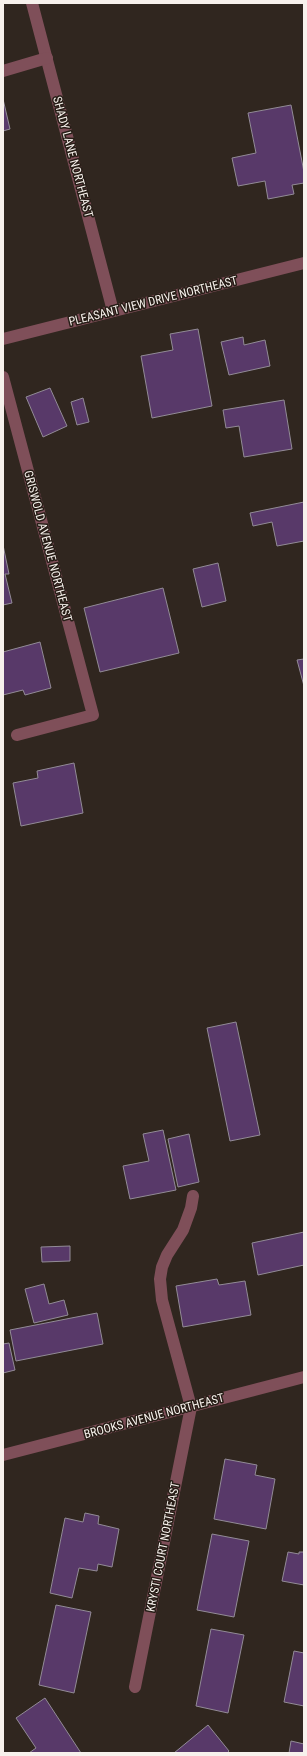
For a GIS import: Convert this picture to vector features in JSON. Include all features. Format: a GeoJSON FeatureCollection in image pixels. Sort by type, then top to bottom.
{"type":"FeatureCollection","features":[{"type":"Feature","properties":{"kind":"street","name":"SHADY LANE NORTHEAST"},"geometry":{"type":"LineString","coordinates":[[32,3],[113,311]]}},
{"type":"Feature","properties":{"kind":"street"},"geometry":{"type":"LineString","coordinates":[[3,71],[47,58]]}},
{"type":"Feature","properties":{"kind":"street","name":"PLEASANT VIEW DRIVE NORTHEAST"},"geometry":{"type":"LineString","coordinates":[[3,339],[304,262]]}},
{"type":"Feature","properties":{"kind":"street","name":"GRISWOLD AVENUE NORTHEAST"},"geometry":{"type":"LineString","coordinates":[[3,377],[93,715],[17,735]]}},
{"type":"Feature","properties":{"kind":"street"},"geometry":{"type":"LineString","coordinates":[[191,1407],[162,1300],[160,1279],[162,1267],[167,1255],[183,1230],[191,1208],[193,1196]]}},
{"type":"Feature","properties":{"kind":"street","name":"BROOKS AVENUE NORTHEAST"},"geometry":{"type":"LineString","coordinates":[[3,1455],[304,1377]]}},
{"type":"Feature","properties":{"kind":"street","name":"KRYSTI COURT NORTHEAST"},"geometry":{"type":"LineString","coordinates":[[135,1687],[191,1407]]}},
{"type":"Feature","properties":{"kind":"building"},"geometry":{"type":"Polygon","coordinates":[[[3,99],[10,129],[3,131],[3,99]]]}},
{"type":"Feature","properties":{"kind":"building"},"geometry":{"type":"Polygon","coordinates":[[[291,105],[304,172],[304,183],[292,185],[294,194],[268,199],[265,181],[238,186],[232,158],[256,153],[248,113],[291,105]]]}},
{"type":"Feature","properties":{"kind":"building"},"geometry":{"type":"Polygon","coordinates":[[[198,329],[212,406],[152,418],[141,356],[173,350],[170,334],[198,329]]]}},
{"type":"Feature","properties":{"kind":"building"},"geometry":{"type":"Polygon","coordinates":[[[243,337],[244,345],[265,340],[270,366],[229,375],[221,342],[243,337]]]}},
{"type":"Feature","properties":{"kind":"building"},"geometry":{"type":"Polygon","coordinates":[[[50,388],[67,426],[43,437],[26,397],[50,388]]]}},
{"type":"Feature","properties":{"kind":"building"},"geometry":{"type":"Polygon","coordinates":[[[83,398],[89,422],[77,425],[71,402],[83,398]]]}},
{"type":"Feature","properties":{"kind":"building"},"geometry":{"type":"Polygon","coordinates":[[[284,400],[292,449],[244,457],[239,426],[226,428],[223,410],[284,400]]]}},
{"type":"Feature","properties":{"kind":"building"},"geometry":{"type":"Polygon","coordinates":[[[304,502],[304,541],[277,546],[272,522],[253,526],[250,513],[304,502]]]}},
{"type":"Feature","properties":{"kind":"building"},"geometry":{"type":"Polygon","coordinates":[[[3,545],[9,574],[5,574],[12,603],[3,605],[3,545]]]}},
{"type":"Feature","properties":{"kind":"building"},"geometry":{"type":"Polygon","coordinates":[[[218,563],[226,601],[202,607],[193,569],[218,563]]]}},
{"type":"Feature","properties":{"kind":"building"},"geometry":{"type":"Polygon","coordinates":[[[163,588],[179,653],[100,672],[84,608],[163,588]]]}},
{"type":"Feature","properties":{"kind":"building"},"geometry":{"type":"Polygon","coordinates":[[[40,642],[51,688],[25,695],[23,690],[3,695],[3,652],[40,642]]]}},
{"type":"Feature","properties":{"kind":"building"},"geometry":{"type":"Polygon","coordinates":[[[304,659],[304,686],[297,660],[304,659]]]}},
{"type":"Feature","properties":{"kind":"building"},"geometry":{"type":"Polygon","coordinates":[[[74,763],[83,813],[21,826],[13,783],[38,778],[37,771],[74,763]]]}},
{"type":"Feature","properties":{"kind":"building"},"geometry":{"type":"Polygon","coordinates":[[[236,1022],[260,1135],[230,1141],[207,1028],[236,1022]]]}},
{"type":"Feature","properties":{"kind":"building"},"geometry":{"type":"Polygon","coordinates":[[[163,1130],[176,1190],[130,1199],[123,1166],[149,1161],[143,1134],[163,1130]]]}},
{"type":"Feature","properties":{"kind":"building"},"geometry":{"type":"Polygon","coordinates":[[[189,1134],[199,1182],[178,1187],[168,1139],[189,1134]]]}},
{"type":"Feature","properties":{"kind":"building"},"geometry":{"type":"Polygon","coordinates":[[[304,1232],[304,1265],[258,1275],[252,1243],[304,1232]]]}},
{"type":"Feature","properties":{"kind":"building"},"geometry":{"type":"Polygon","coordinates":[[[70,1246],[70,1261],[42,1262],[41,1247],[70,1246]]]}},
{"type":"Feature","properties":{"kind":"building"},"geometry":{"type":"Polygon","coordinates":[[[217,1279],[219,1285],[245,1281],[251,1315],[183,1327],[176,1286],[217,1279]]]}},
{"type":"Feature","properties":{"kind":"building"},"geometry":{"type":"Polygon","coordinates":[[[44,1284],[49,1304],[64,1300],[68,1315],[34,1323],[25,1289],[44,1284]]]}},
{"type":"Feature","properties":{"kind":"building"},"geometry":{"type":"Polygon","coordinates":[[[97,1313],[103,1344],[16,1361],[10,1330],[97,1313]]]}},
{"type":"Feature","properties":{"kind":"building"},"geometry":{"type":"Polygon","coordinates":[[[9,1343],[15,1370],[3,1373],[3,1344],[9,1343]]]}},
{"type":"Feature","properties":{"kind":"building"},"geometry":{"type":"Polygon","coordinates":[[[225,1459],[257,1465],[255,1475],[275,1479],[266,1529],[214,1519],[225,1459]]]}},
{"type":"Feature","properties":{"kind":"building"},"geometry":{"type":"Polygon","coordinates":[[[85,1513],[99,1516],[98,1524],[119,1529],[112,1567],[98,1564],[97,1571],[79,1568],[72,1598],[50,1593],[65,1518],[83,1522],[85,1513]]]}},
{"type":"Feature","properties":{"kind":"building"},"geometry":{"type":"Polygon","coordinates":[[[212,1534],[249,1541],[234,1617],[197,1610],[212,1534]]]}},
{"type":"Feature","properties":{"kind":"building"},"geometry":{"type":"Polygon","coordinates":[[[288,1552],[299,1554],[299,1552],[304,1552],[304,1585],[282,1581],[288,1552]]]}},
{"type":"Feature","properties":{"kind":"building"},"geometry":{"type":"Polygon","coordinates":[[[56,1605],[91,1612],[74,1693],[39,1685],[56,1605]]]}},
{"type":"Feature","properties":{"kind":"building"},"geometry":{"type":"Polygon","coordinates":[[[211,1629],[244,1635],[228,1713],[196,1706],[211,1629]]]}},
{"type":"Feature","properties":{"kind":"building"},"geometry":{"type":"Polygon","coordinates":[[[294,1651],[304,1653],[304,1706],[284,1702],[294,1651]]]}},
{"type":"Feature","properties":{"kind":"building"},"geometry":{"type":"Polygon","coordinates":[[[45,1698],[81,1753],[29,1753],[36,1748],[16,1718],[45,1698]]]}},
{"type":"Feature","properties":{"kind":"building"},"geometry":{"type":"Polygon","coordinates":[[[208,1725],[229,1751],[227,1753],[174,1753],[208,1725]]]}},
{"type":"Feature","properties":{"kind":"building"},"geometry":{"type":"Polygon","coordinates":[[[291,1741],[304,1744],[304,1753],[289,1753],[291,1741]]]}}]}
